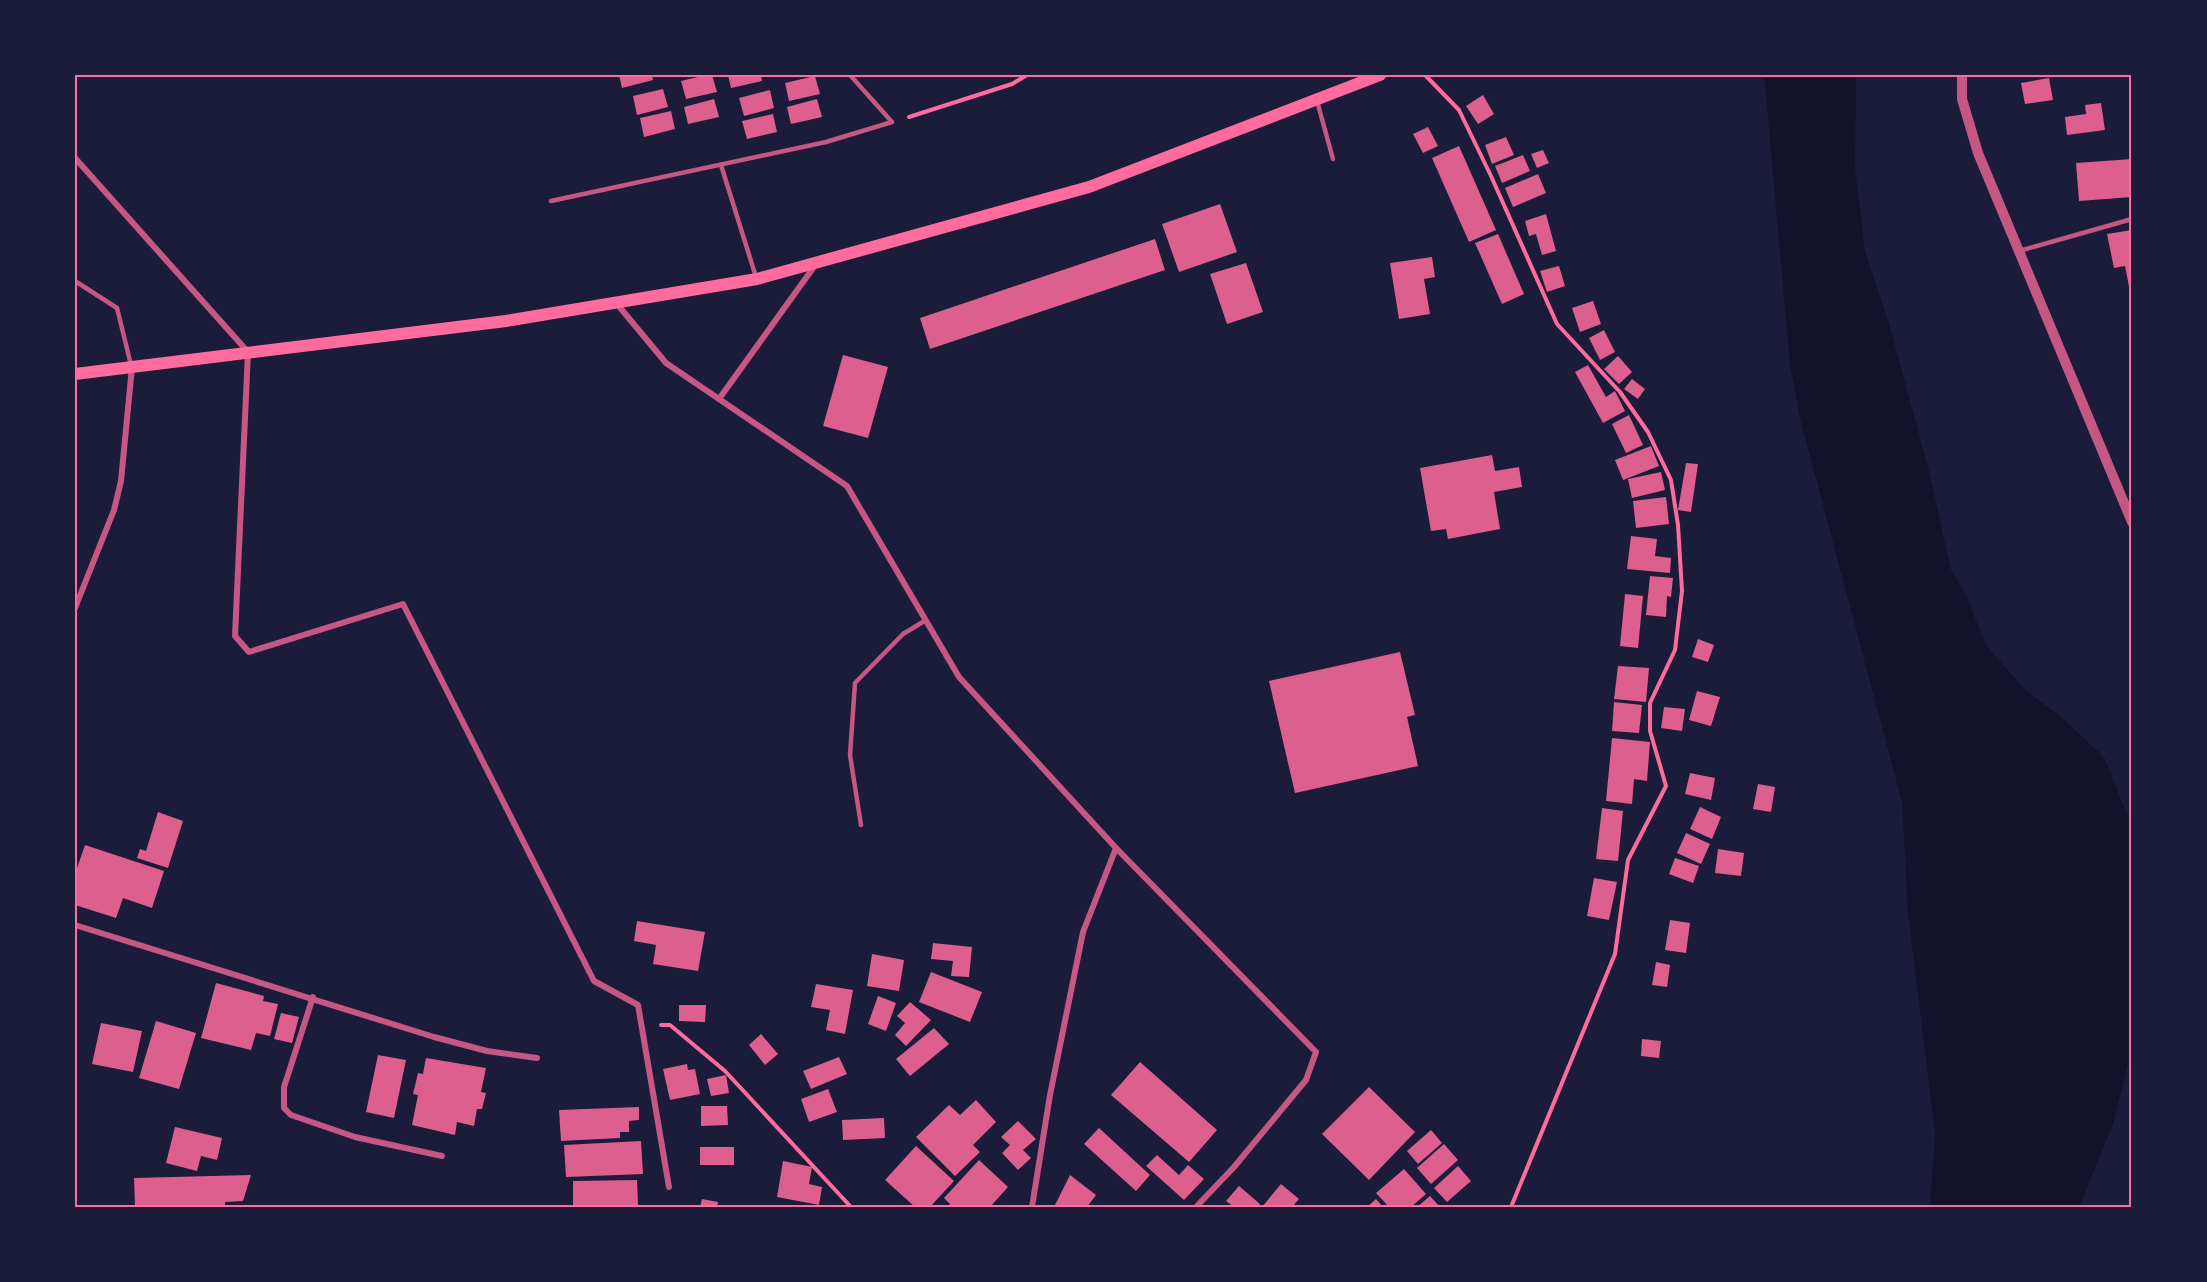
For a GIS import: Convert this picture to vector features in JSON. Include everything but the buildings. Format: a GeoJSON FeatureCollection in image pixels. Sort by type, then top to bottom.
{"type":"FeatureCollection","features":[{"type":"Feature","properties":{"kind":"main road"},"geometry":{"type":"LineString","coordinates":[[75,374],[506,321],[757,279],[1089,187],[1380,75]]}},
{"type":"Feature","properties":{"kind":"street"},"geometry":{"type":"LineString","coordinates":[[1962,75],[1962,99],[1978,153],[2132,522]]}},
{"type":"Feature","properties":{"kind":"street"},"geometry":{"type":"LineString","coordinates":[[75,158],[248,352],[235,636],[249,652],[403,604],[594,981],[638,1005],[669,1187]]}},
{"type":"Feature","properties":{"kind":"street"},"geometry":{"type":"LineString","coordinates":[[719,399],[817,264]]}},
{"type":"Feature","properties":{"kind":"street"},"geometry":{"type":"LineString","coordinates":[[617,304],[666,363],[847,486],[959,677],[1116,848],[1316,1052],[1306,1080],[1234,1167],[1196,1207]]}},
{"type":"Feature","properties":{"kind":"street"},"geometry":{"type":"LineString","coordinates":[[75,608],[114,510],[121,481],[132,366]]}},
{"type":"Feature","properties":{"kind":"street"},"geometry":{"type":"LineString","coordinates":[[1032,1207],[1050,1095],[1083,932],[1116,848]]}},
{"type":"Feature","properties":{"kind":"street"},"geometry":{"type":"LineString","coordinates":[[75,925],[313,997],[434,1037],[487,1052],[537,1058]]}},
{"type":"Feature","properties":{"kind":"street"},"geometry":{"type":"LineString","coordinates":[[313,997],[284,1087],[284,1108],[291,1115],[355,1137],[442,1156]]}},
{"type":"Feature","properties":{"kind":"lane"},"geometry":{"type":"LineString","coordinates":[[551,201],[826,142],[892,122],[850,75]]}},
{"type":"Feature","properties":{"kind":"lane"},"geometry":{"type":"LineString","coordinates":[[1317,101],[1334,159]]}},
{"type":"Feature","properties":{"kind":"lane"},"geometry":{"type":"LineString","coordinates":[[721,165],[757,279]]}},
{"type":"Feature","properties":{"kind":"lane"},"geometry":{"type":"LineString","coordinates":[[2018,252],[2132,219]]}},
{"type":"Feature","properties":{"kind":"lane"},"geometry":{"type":"LineString","coordinates":[[75,282],[117,308],[132,366]]}},
{"type":"Feature","properties":{"kind":"lane"},"geometry":{"type":"LineString","coordinates":[[861,825],[850,755],[855,683],[903,634],[926,620]]}},
{"type":"Feature","properties":{"kind":"path"},"geometry":{"type":"LineString","coordinates":[[892,122],[1012,84],[1027,75]]}},
{"type":"Feature","properties":{"kind":"path"},"geometry":{"type":"LineString","coordinates":[[1425,75],[1459,110],[1557,324],[1620,392],[1648,432],[1671,480],[1678,525],[1682,591],[1675,650],[1650,703],[1650,731],[1666,786],[1628,860],[1615,954],[1511,1207]]}},
{"type":"Feature","properties":{"kind":"path"},"geometry":{"type":"LineString","coordinates":[[641,1024],[670,1025],[725,1071],[851,1207]]}},
{"type":"Feature","properties":{"kind":"shaded area"},"geometry":{"type":"Polygon","coordinates":[[[1762,75],[1856,75],[1855,168],[1865,252],[1888,320],[1930,475],[1951,570],[1967,598],[1986,645],[2023,688],[2063,719],[2104,757],[2132,827],[2132,1048],[2113,1124],[2079,1207],[1930,1207],[1935,1133],[1908,912],[1902,802],[1800,418],[1790,364],[1765,84],[1762,75]]]}}]}
